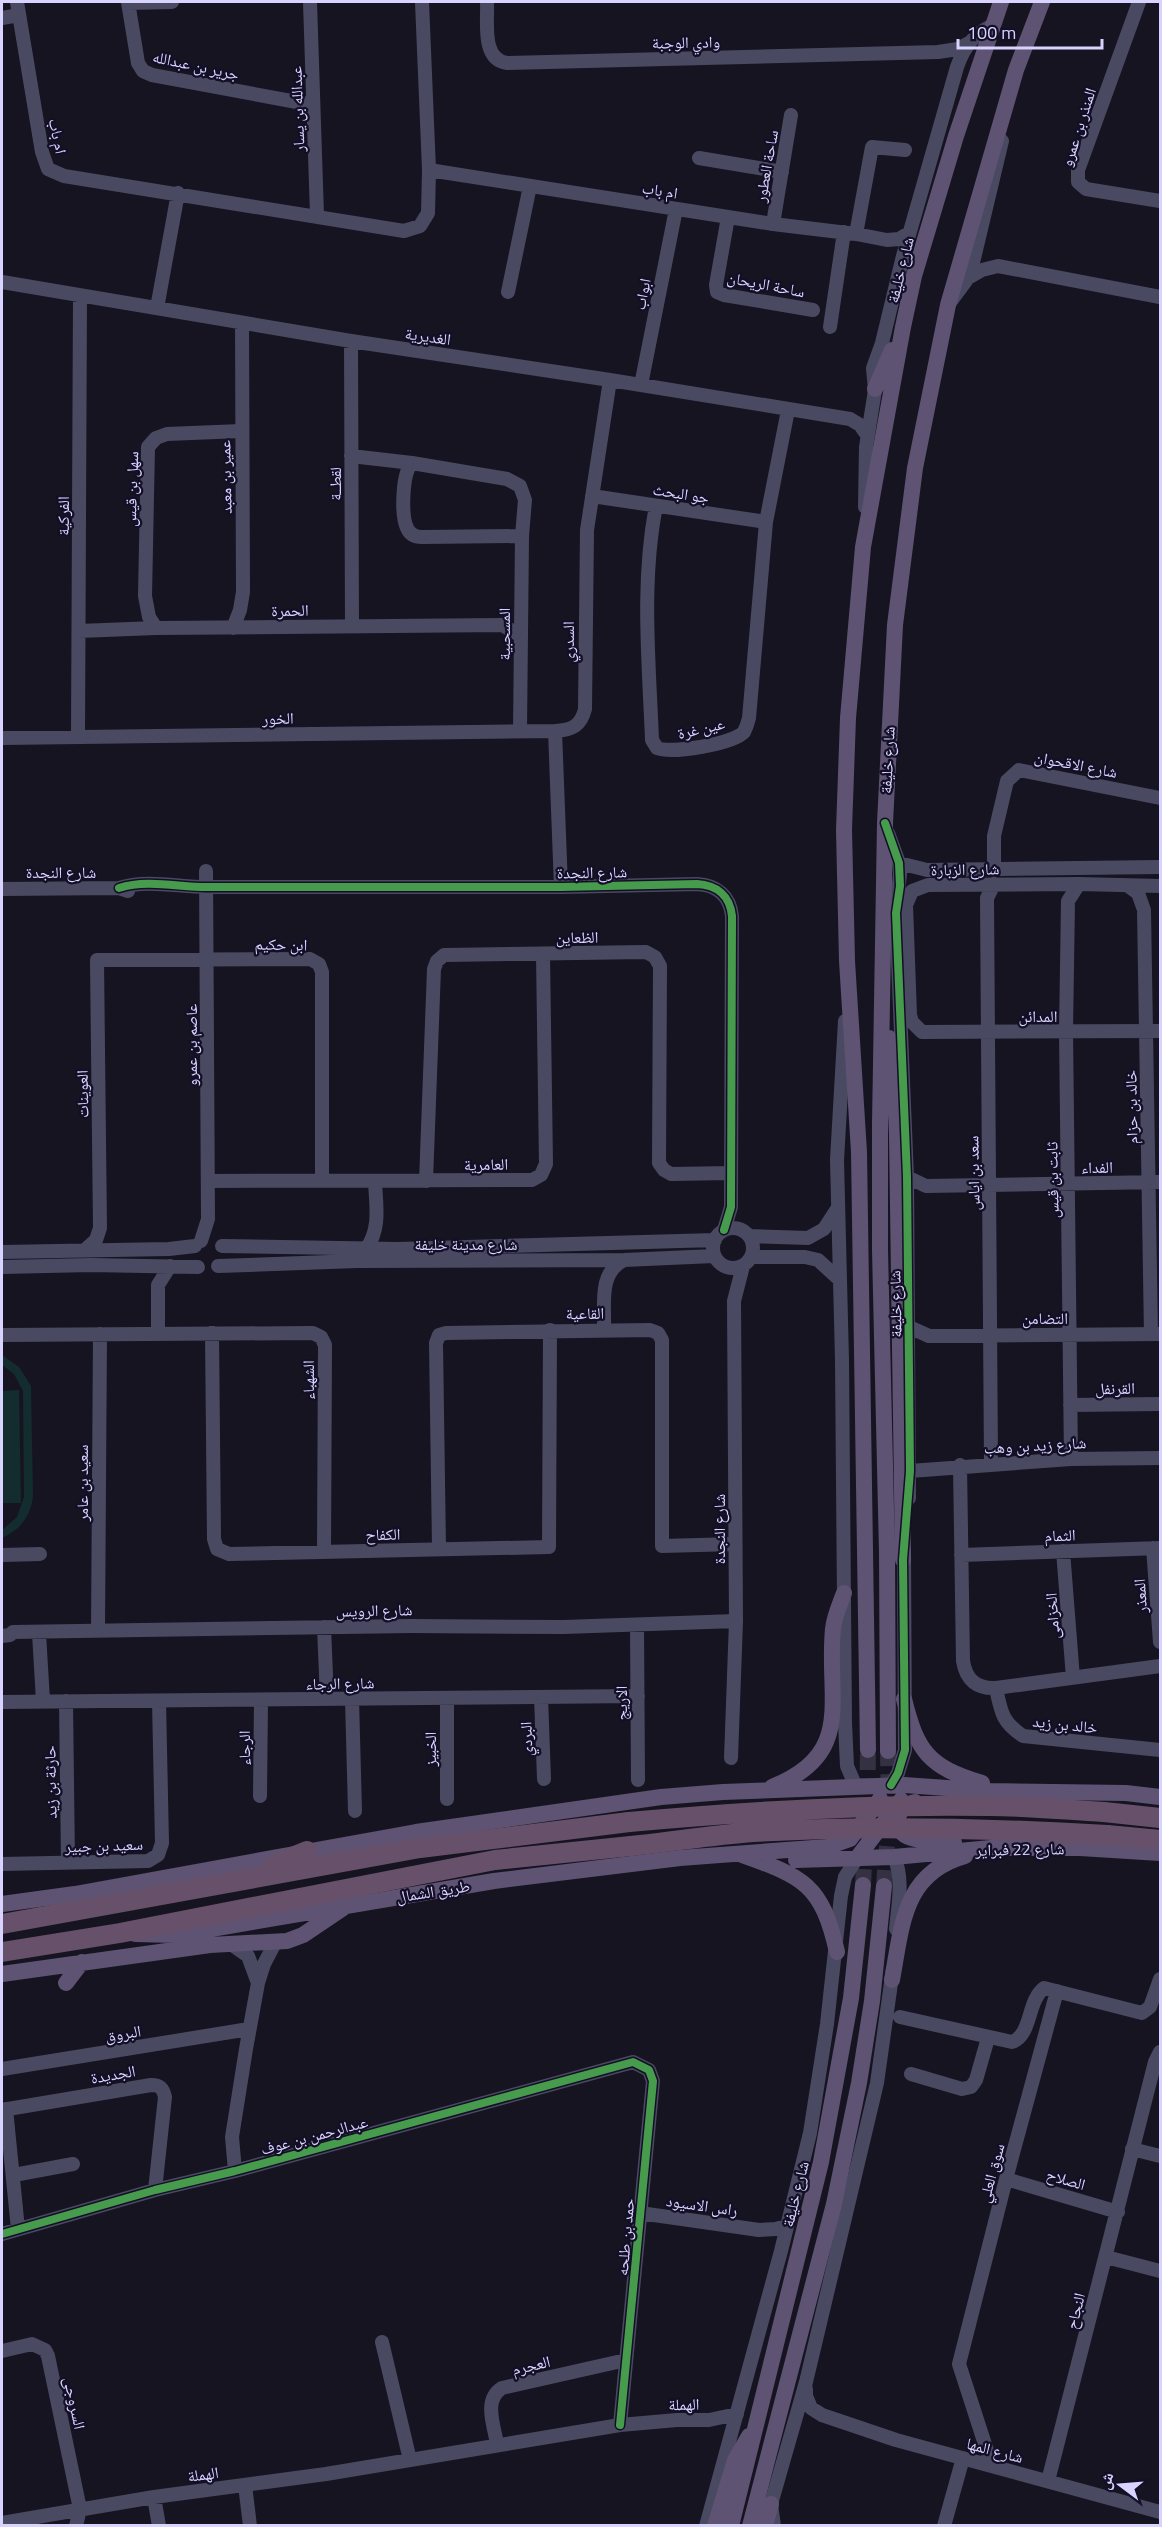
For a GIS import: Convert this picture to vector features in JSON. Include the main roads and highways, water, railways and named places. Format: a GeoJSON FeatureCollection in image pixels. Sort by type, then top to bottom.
{"type":"FeatureCollection","features":[{"type":"Feature","properties":{"kind":"highway"},"geometry":{"type":"LineString","coordinates":[[2,1924],[420,1848],[629,1822],[748,1811],[838,1807],[992,1806],[1104,1812],[1161,1818]]}},
{"type":"Feature","properties":{"kind":"highway","name":"شارع 22 فبراير"},"geometry":{"type":"LineString","coordinates":[[631,1846],[750,1832],[838,1828],[977,1828],[1161,1840]]}},
{"type":"Feature","properties":{"kind":"highway","name":"طريق الشمال"},"geometry":{"type":"LineString","coordinates":[[2,1952],[120,1933],[495,1860],[631,1846]]}},
{"type":"Feature","properties":{"kind":"highway"},"geometry":{"type":"LineString","coordinates":[[126,1902],[151,1891],[279,1863],[307,1851]]}},
{"type":"Feature","properties":{"kind":"main road","name":"شارع خليفة"},"geometry":{"type":"LineString","coordinates":[[868,1750],[859,1152],[847,978],[844,830],[848,718],[866,533],[903,327],[929,225],[1001,2]]}},
{"type":"Feature","properties":{"kind":"main road","name":"شارع خليفة"},"geometry":{"type":"LineString","coordinates":[[888,1750],[887,1553],[880,1250],[885,824],[895,625],[908,511],[933,371],[948,305],[1004,110],[1042,2]]}},
{"type":"Feature","properties":{"kind":"main road"},"geometry":{"type":"LineString","coordinates":[[875,389],[903,327]]}},
{"type":"Feature","properties":{"kind":"main road"},"geometry":{"type":"LineString","coordinates":[[883,1005],[894,1063],[897,1135],[903,1560]]}},
{"type":"Feature","properties":{"kind":"main road"},"geometry":{"type":"LineString","coordinates":[[763,1791],[801,1773],[816,1759],[827,1744],[832,1726],[833,1627],[844,1593]]}},
{"type":"Feature","properties":{"kind":"main road"},"geometry":{"type":"LineString","coordinates":[[904,1699],[915,1737],[933,1761],[955,1774],[1012,1791]]}},
{"type":"Feature","properties":{"kind":"main road"},"geometry":{"type":"LineString","coordinates":[[2,1904],[86,1892],[416,1832],[616,1803],[723,1792],[891,1785],[990,1791],[1126,1793],[1161,1797]]}},
{"type":"Feature","properties":{"kind":"main road","name":"طريق الشمال"},"geometry":{"type":"LineString","coordinates":[[2,1974],[210,1945],[275,1943],[303,1935],[346,1905],[494,1881],[736,1852],[827,1847],[850,1839],[874,1821],[891,1785]]}},
{"type":"Feature","properties":{"kind":"main road"},"geometry":{"type":"LineString","coordinates":[[857,1858],[874,1821],[922,1786]]}},
{"type":"Feature","properties":{"kind":"main road"},"geometry":{"type":"LineString","coordinates":[[856,1788],[894,1857]]}},
{"type":"Feature","properties":{"kind":"main road"},"geometry":{"type":"LineString","coordinates":[[827,1789],[849,1801],[916,1854]]}},
{"type":"Feature","properties":{"kind":"main road"},"geometry":{"type":"LineString","coordinates":[[827,1789],[839,1815],[836,1833],[827,1847]]}},
{"type":"Feature","properties":{"kind":"main road"},"geometry":{"type":"LineString","coordinates":[[990,1791],[963,1798],[911,1802],[903,1808],[898,1823],[902,1832],[910,1838],[991,1848]]}},
{"type":"Feature","properties":{"kind":"main road","name":"شارع 22 فبراير"},"geometry":{"type":"LineString","coordinates":[[759,1861],[894,1857],[991,1848],[1080,1848],[1161,1853]]}},
{"type":"Feature","properties":{"kind":"main road"},"geometry":{"type":"LineString","coordinates":[[892,1980],[906,1911],[916,1887],[926,1876],[948,1862],[962,1857],[1014,1848]]}},
{"type":"Feature","properties":{"kind":"main road"},"geometry":{"type":"LineString","coordinates":[[736,1852],[798,1879],[818,1898],[831,1925],[837,1952]]}},
{"type":"Feature","properties":{"kind":"main road","name":"شارع خليفة"},"geometry":{"type":"LineString","coordinates":[[731,2526],[821,2162],[851,1998],[863,1885]]}},
{"type":"Feature","properties":{"kind":"main road"},"geometry":{"type":"LineString","coordinates":[[750,2526],[836,2193],[866,2036],[884,1886]]}},
{"type":"Feature","properties":{"kind":"main road"},"geometry":{"type":"LineString","coordinates":[[120,1933],[176,1935],[346,1905]]}},
{"type":"Feature","properties":{"kind":"main road"},"geometry":{"type":"LineString","coordinates":[[154,1935],[175,1943],[210,1945]]}},
{"type":"Feature","properties":{"kind":"main road"},"geometry":{"type":"LineString","coordinates":[[66,1983],[82,1962]]}},
{"type":"Feature","properties":{"kind":"main road"},"geometry":{"type":"LineString","coordinates":[[715,2526],[735,2460],[756,2429]]}},
{"type":"Feature","properties":{"kind":"main road"},"geometry":{"type":"LineString","coordinates":[[765,2526],[771,2504]]}},
{"type":"Feature","properties":{"kind":"tunnel"},"geometry":{"type":"LineString","coordinates":[[867,1818],[868,1750]]}},
{"type":"Feature","properties":{"kind":"tunnel"},"geometry":{"type":"LineString","coordinates":[[884,1886],[889,1817],[888,1751]]}},
{"type":"Feature","properties":{"kind":"tunnel"},"geometry":{"type":"LineString","coordinates":[[863,1885],[865,1844]]}}]}
